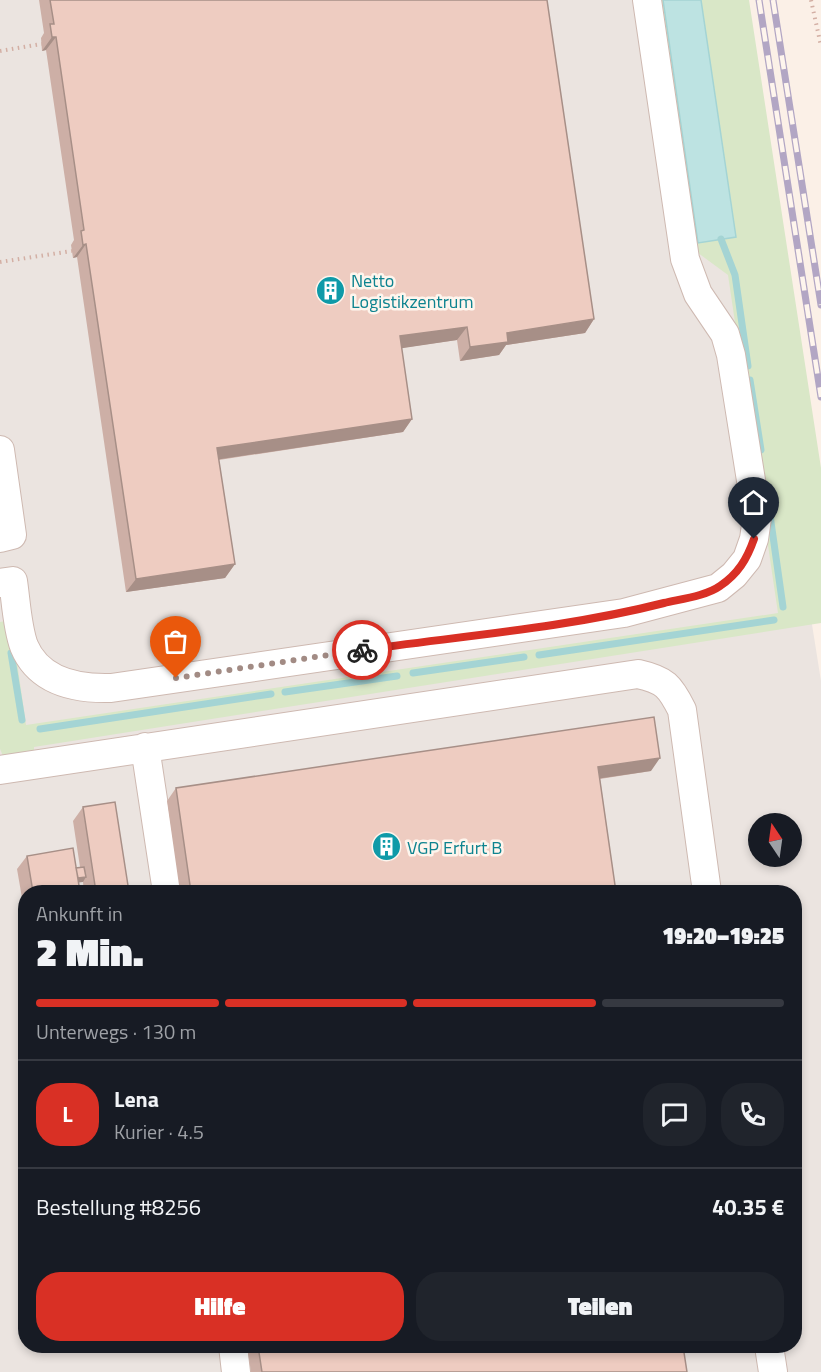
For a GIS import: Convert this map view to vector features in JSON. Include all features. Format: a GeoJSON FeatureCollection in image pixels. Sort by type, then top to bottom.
{"type":"FeatureCollection","features":[{"type":"Feature","properties":{"kind":"lane"},"geometry":{"type":"LineString","coordinates":[[0,450],[6,536],[15,552],[6,582],[24,646],[37,664],[50,676],[65,685],[86,689],[111,688],[624,613],[718,588],[734,575],[747,559],[754,539],[757,518],[726,334],[698,294],[685,259],[647,0]]}},
{"type":"Feature","properties":{"kind":"lane"},"geometry":{"type":"LineString","coordinates":[[14,768],[638,674],[659,678],[673,691],[682,710],[706,885]]}},
{"type":"Feature","properties":{"kind":"lane"},"geometry":{"type":"LineString","coordinates":[[146,747],[166,885]]}},
{"type":"Feature","properties":{"kind":"lane"},"geometry":{"type":"LineString","coordinates":[[233,1353],[236,1372]]}},
{"type":"Feature","properties":{"kind":"lane"},"geometry":{"type":"LineString","coordinates":[[771,1353],[773,1372]]}},
{"type":"Feature","properties":{"kind":"path"},"geometry":{"type":"LineString","coordinates":[[811,0],[821,46]]}},
{"type":"Feature","properties":{"kind":"path"},"geometry":{"type":"LineString","coordinates":[[0,51],[42,44]]}},
{"type":"Feature","properties":{"kind":"path"},"geometry":{"type":"LineString","coordinates":[[0,262],[72,252]]}},
{"type":"Feature","properties":{"kind":"shaded area"},"geometry":{"type":"Polygon","coordinates":[[[0,0],[731,0],[762,310],[821,681],[821,1372],[0,1372],[0,0]]]}},
{"type":"Feature","properties":{"kind":"green space"},"geometry":{"type":"Polygon","coordinates":[[[656,0],[749,0],[821,468],[821,623],[34,747],[34,752],[3,756],[0,749],[0,622],[11,620],[26,725],[778,613],[728,275],[694,250],[656,0]]]}},
{"type":"Feature","properties":{"kind":"water"},"geometry":{"type":"Polygon","coordinates":[[[663,0],[701,0],[736,237],[698,243],[663,0]]]}},
{"type":"Feature","properties":{"kind":"building","name":"Netto Logistikzentrum"},"geometry":{"type":"Polygon","coordinates":[[[50,0],[547,0],[594,319],[507,333],[508,342],[470,347],[467,327],[400,336],[412,419],[217,448],[235,564],[136,579],[86,244],[83,245],[81,231],[84,230],[56,37],[52,37],[50,24],[54,24],[50,0]]]}},
{"type":"Feature","properties":{"kind":"building","name":"VGP Erfurt B"},"geometry":{"type":"Polygon","coordinates":[[[654,717],[660,758],[598,767],[615,885],[190,885],[176,788],[654,717]]]}},
{"type":"Feature","properties":{"kind":"building"},"geometry":{"type":"Polygon","coordinates":[[[115,802],[128,885],[95,885],[83,807],[115,802]]]}},
{"type":"Feature","properties":{"kind":"building"},"geometry":{"type":"Polygon","coordinates":[[[73,848],[79,885],[32,885],[27,856],[73,848]]]}},
{"type":"Feature","properties":{"kind":"building"},"geometry":{"type":"Polygon","coordinates":[[[84,867],[86,877],[78,878],[76,868],[84,867]]]}},
{"type":"Feature","properties":{"kind":"building"},"geometry":{"type":"Polygon","coordinates":[[[259,1353],[684,1353],[687,1372],[262,1372],[259,1353]]]}},
{"type":"Feature","properties":{"kind":"waterway"},"geometry":{"type":"LineString","coordinates":[[721,239],[735,275],[748,366]]}},
{"type":"Feature","properties":{"kind":"waterway"},"geometry":{"type":"LineString","coordinates":[[750,380],[761,450]]}},
{"type":"Feature","properties":{"kind":"waterway"},"geometry":{"type":"LineString","coordinates":[[770,515],[783,607]]}},
{"type":"Feature","properties":{"kind":"waterway"},"geometry":{"type":"LineString","coordinates":[[539,655],[774,620]]}},
{"type":"Feature","properties":{"kind":"waterway"},"geometry":{"type":"LineString","coordinates":[[11,653],[22,720]]}},
{"type":"Feature","properties":{"kind":"waterway"},"geometry":{"type":"LineString","coordinates":[[413,673],[524,657]]}},
{"type":"Feature","properties":{"kind":"waterway"},"geometry":{"type":"LineString","coordinates":[[285,692],[397,676]]}},
{"type":"Feature","properties":{"kind":"waterway"},"geometry":{"type":"LineString","coordinates":[[40,729],[271,694]]}},
{"type":"Feature","properties":{"kind":"railway"},"geometry":{"type":"LineString","coordinates":[[759,0],[821,397]]}},
{"type":"Feature","properties":{"kind":"railway"},"geometry":{"type":"LineString","coordinates":[[773,0],[821,305]]}},
{"type":"Feature","properties":{"kind":"way so far"},"geometry":{"type":"LineString","coordinates":[[176,678],[362,650]]}},
{"type":"Feature","properties":{"kind":"place","name":"Netto Logistikzentrum"},"geometry":{"type":"Point","coordinates":[330,290]}},
{"type":"Feature","properties":{"kind":"place","name":"VGP Erfurt B"},"geometry":{"type":"Point","coordinates":[386,847]}},
{"type":"Feature","properties":{"kind":"route"},"geometry":{"type":"LineString","coordinates":[[362,650],[624,613],[692,596],[718,588],[734,575],[747,559],[754,539]]}}]}
